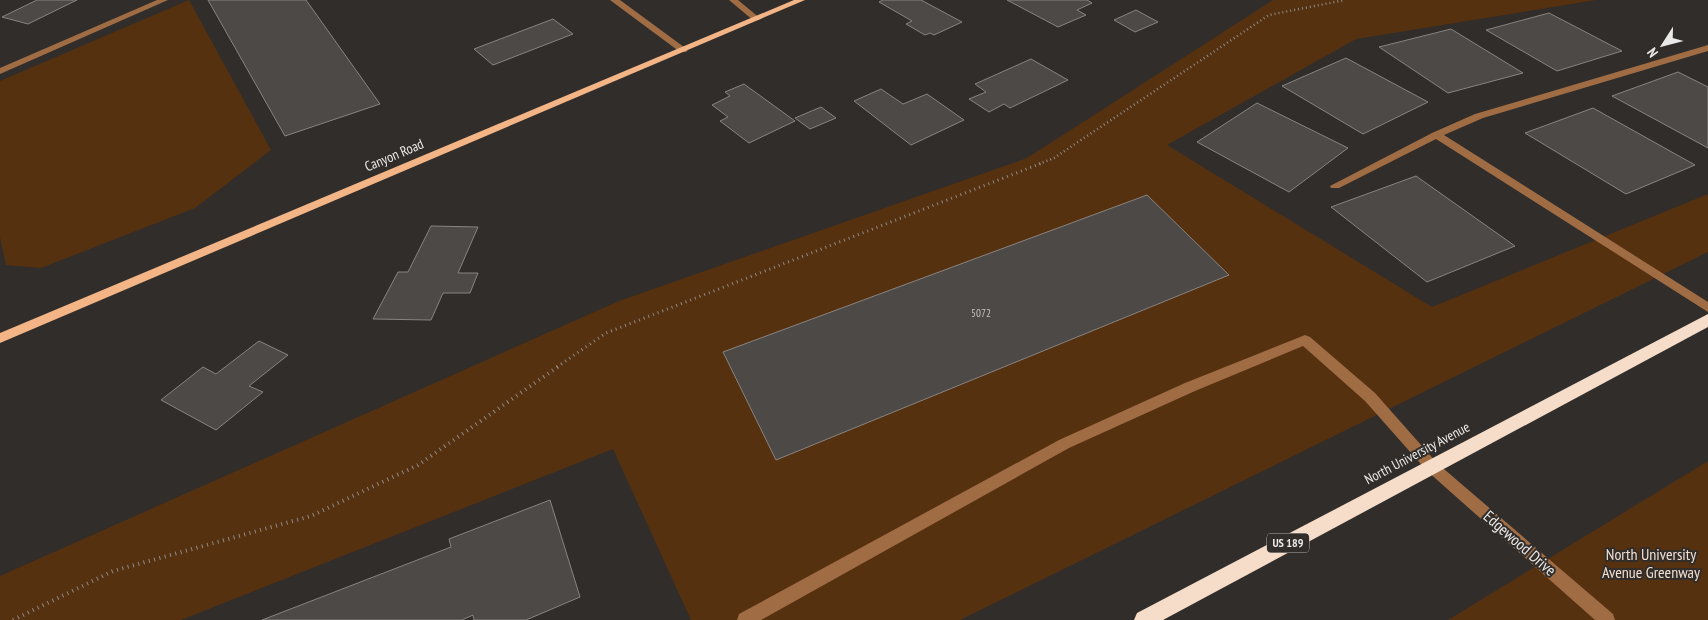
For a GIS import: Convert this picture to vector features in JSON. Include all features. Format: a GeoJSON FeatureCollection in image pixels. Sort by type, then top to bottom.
{"type":"FeatureCollection","features":[{"type":"Feature","properties":{"kind":"highway","name":"North University Avenue"},"geometry":{"type":"LineString","coordinates":[[1144,620],[1708,320]]}},
{"type":"Feature","properties":{"kind":"main road","name":"Canyon Road"},"geometry":{"type":"LineString","coordinates":[[0,338],[801,0]]}},
{"type":"Feature","properties":{"kind":"street"},"geometry":{"type":"LineString","coordinates":[[0,71],[164,0]]}},
{"type":"Feature","properties":{"kind":"street"},"geometry":{"type":"LineString","coordinates":[[614,0],[683,50]]}},
{"type":"Feature","properties":{"kind":"street"},"geometry":{"type":"LineString","coordinates":[[734,0],[757,19]]}},
{"type":"Feature","properties":{"kind":"street"},"geometry":{"type":"LineString","coordinates":[[1335,186],[1436,135],[1480,116],[1708,48]]}},
{"type":"Feature","properties":{"kind":"street"},"geometry":{"type":"LineString","coordinates":[[1436,135],[1708,308]]}},
{"type":"Feature","properties":{"kind":"street","name":"Edgewood Drive"},"geometry":{"type":"LineString","coordinates":[[744,620],[1064,444],[1190,386],[1305,340],[1370,397],[1432,467],[1607,620]]}},
{"type":"Feature","properties":{"kind":"path"},"geometry":{"type":"LineString","coordinates":[[13,620],[113,571],[311,516],[418,465],[606,334],[1054,158],[1269,15],[1345,0]]}},
{"type":"Feature","properties":{"kind":"green space"},"geometry":{"type":"Polygon","coordinates":[[[189,0],[271,150],[195,208],[41,268],[6,265],[0,237],[0,81],[189,0]]]}},
{"type":"Feature","properties":{"kind":"green space"},"geometry":{"type":"Polygon","coordinates":[[[1273,0],[1596,0],[1356,39],[1167,145],[1432,307],[1708,194],[1708,252],[960,620],[691,620],[613,449],[181,620],[0,620],[0,576],[619,301],[1027,158],[1273,0]]]}},
{"type":"Feature","properties":{"kind":"green space","name":"North University Avenue Greenway"},"geometry":{"type":"Polygon","coordinates":[[[1708,461],[1708,620],[1448,620],[1708,461]]]}},
{"type":"Feature","properties":{"kind":"building"},"geometry":{"type":"Polygon","coordinates":[[[37,0],[77,0],[28,24],[2,17],[37,0]]]}},
{"type":"Feature","properties":{"kind":"building"},"geometry":{"type":"Polygon","coordinates":[[[208,0],[306,0],[380,104],[285,136],[208,0]]]}},
{"type":"Feature","properties":{"kind":"building"},"geometry":{"type":"Polygon","coordinates":[[[883,0],[921,0],[962,22],[934,35],[930,33],[925,35],[906,24],[912,21],[879,2],[883,0]]]}},
{"type":"Feature","properties":{"kind":"building"},"geometry":{"type":"Polygon","coordinates":[[[1007,0],[1087,0],[1092,3],[1077,10],[1086,15],[1058,27],[1007,0]]]}},
{"type":"Feature","properties":{"kind":"building"},"geometry":{"type":"Polygon","coordinates":[[[1136,10],[1158,22],[1135,32],[1114,20],[1136,10]]]}},
{"type":"Feature","properties":{"kind":"building"},"geometry":{"type":"Polygon","coordinates":[[[1549,13],[1622,51],[1557,71],[1486,30],[1549,13]]]}},
{"type":"Feature","properties":{"kind":"building"},"geometry":{"type":"Polygon","coordinates":[[[553,19],[573,34],[493,65],[474,49],[553,19]]]}},
{"type":"Feature","properties":{"kind":"building"},"geometry":{"type":"Polygon","coordinates":[[[1451,29],[1523,73],[1448,93],[1379,47],[1451,29]]]}},
{"type":"Feature","properties":{"kind":"building"},"geometry":{"type":"Polygon","coordinates":[[[1346,58],[1428,102],[1363,134],[1282,86],[1346,58]]]}},
{"type":"Feature","properties":{"kind":"building"},"geometry":{"type":"Polygon","coordinates":[[[1031,59],[1068,80],[1010,108],[1004,104],[989,112],[969,99],[986,92],[975,84],[1031,59]]]}},
{"type":"Feature","properties":{"kind":"building"},"geometry":{"type":"Polygon","coordinates":[[[1678,72],[1708,87],[1708,148],[1612,96],[1678,72]]]}},
{"type":"Feature","properties":{"kind":"building"},"geometry":{"type":"Polygon","coordinates":[[[744,84],[795,121],[749,143],[720,121],[728,117],[712,105],[730,96],[725,92],[744,84]]]}},
{"type":"Feature","properties":{"kind":"building"},"geometry":{"type":"Polygon","coordinates":[[[881,89],[903,104],[927,94],[964,120],[911,145],[854,101],[881,89]]]}},
{"type":"Feature","properties":{"kind":"building"},"geometry":{"type":"Polygon","coordinates":[[[1257,103],[1348,148],[1289,192],[1197,142],[1257,103]]]}},
{"type":"Feature","properties":{"kind":"building"},"geometry":{"type":"Polygon","coordinates":[[[821,107],[836,118],[810,129],[795,118],[821,107]]]}},
{"type":"Feature","properties":{"kind":"building"},"geometry":{"type":"Polygon","coordinates":[[[1593,108],[1695,165],[1626,194],[1525,133],[1593,108]]]}},
{"type":"Feature","properties":{"kind":"building"},"geometry":{"type":"Polygon","coordinates":[[[1416,176],[1515,246],[1427,282],[1331,207],[1416,176]]]}},
{"type":"Feature","properties":{"kind":"building"},"geometry":{"type":"Polygon","coordinates":[[[1147,195],[1229,275],[776,460],[723,352],[1147,195]]]}},
{"type":"Feature","properties":{"kind":"building"},"geometry":{"type":"Polygon","coordinates":[[[431,226],[478,227],[458,273],[478,273],[470,293],[443,293],[431,320],[373,319],[398,272],[408,272],[431,226]]]}},
{"type":"Feature","properties":{"kind":"building"},"geometry":{"type":"Polygon","coordinates":[[[259,341],[288,355],[249,386],[263,392],[216,430],[161,400],[203,367],[216,374],[259,341]]]}},
{"type":"Feature","properties":{"kind":"building"},"geometry":{"type":"Polygon","coordinates":[[[550,500],[580,597],[526,620],[474,620],[473,615],[462,620],[262,620],[451,547],[449,539],[550,500]]]}}]}
